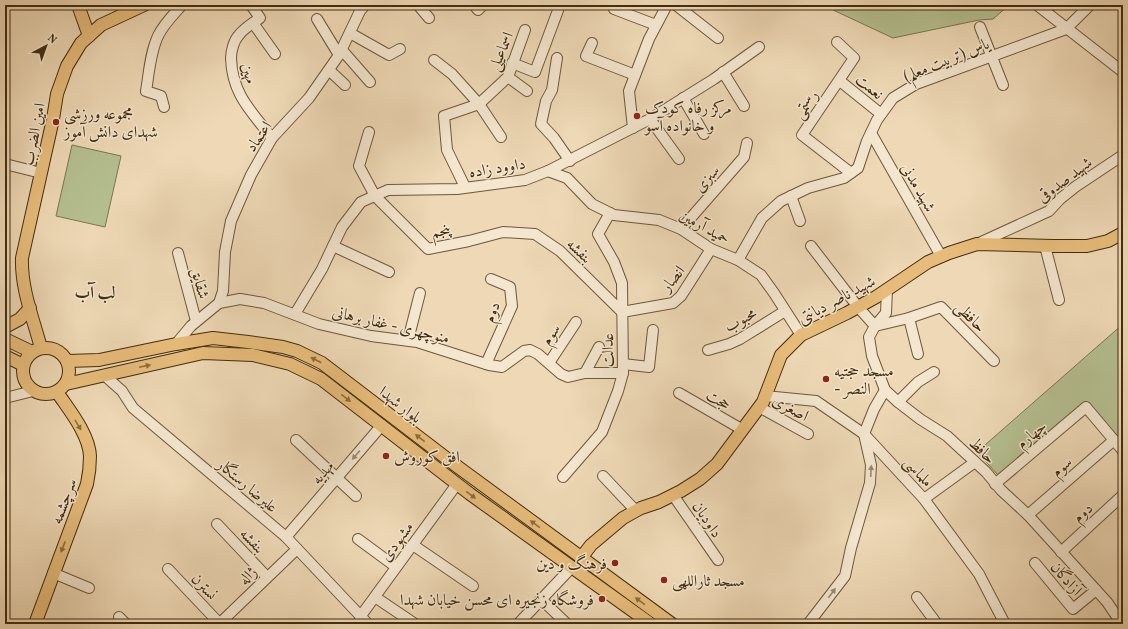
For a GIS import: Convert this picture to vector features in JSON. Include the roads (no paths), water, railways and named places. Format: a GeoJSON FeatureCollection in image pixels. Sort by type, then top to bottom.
{"type":"FeatureCollection","features":[{"type":"Feature","properties":{"kind":"main road"},"geometry":{"type":"LineString","coordinates":[[78,5],[89,36]]}},
{"type":"Feature","properties":{"kind":"main road","name":"امین الضرب"},"geometry":{"type":"LineString","coordinates":[[36,350],[30,308],[24,288],[22,258],[53,119],[57,94],[67,66],[81,43],[101,26],[144,5]]}},
{"type":"Feature","properties":{"kind":"main road","name":"شهید ناصر دیانتی"},"geometry":{"type":"LineString","coordinates":[[581,558],[592,544],[623,518],[673,495],[700,479],[717,464],[759,408],[780,355],[801,335],[858,307],[928,262],[977,244],[1087,246],[1108,241],[1123,233]]}},
{"type":"Feature","properties":{"kind":"main road"},"geometry":{"type":"LineString","coordinates":[[5,327],[20,319],[30,308]]}},
{"type":"Feature","properties":{"kind":"main road","name":"بلوار شهدا"},"geometry":{"type":"LineString","coordinates":[[67,361],[99,360],[213,338],[248,342],[297,351],[322,363],[454,464],[672,624]]}},
{"type":"Feature","properties":{"kind":"main road"},"geometry":{"type":"LineString","coordinates":[[5,339],[36,350],[50,348],[58,351],[67,361],[69,376],[62,388],[47,395],[33,391],[27,386],[22,372],[25,360],[36,350]]}},
{"type":"Feature","properties":{"kind":"main road","name":"بلوار شهدا"},"geometry":{"type":"LineString","coordinates":[[62,388],[123,371],[203,353],[253,355],[290,364],[321,379],[457,484],[651,624]]}},
{"type":"Feature","properties":{"kind":"main road"},"geometry":{"type":"LineString","coordinates":[[5,356],[23,365]]}},
{"type":"Feature","properties":{"kind":"main road","name":"سرچشمه"},"geometry":{"type":"LineString","coordinates":[[35,624],[87,484],[90,455],[88,442],[62,388]]}},
{"type":"Feature","properties":{"kind":"main road"},"geometry":{"type":"LineString","coordinates":[[382,426],[389,415]]}},
{"type":"Feature","properties":{"kind":"street"},"geometry":{"type":"LineString","coordinates":[[164,107],[161,96],[146,91],[158,36],[169,19],[181,6],[180,5]]}},
{"type":"Feature","properties":{"kind":"street"},"geometry":{"type":"LineString","coordinates":[[251,5],[256,21],[275,54]]}},
{"type":"Feature","properties":{"kind":"street","name":"اعتماد"},"geometry":{"type":"LineString","coordinates":[[219,303],[223,291],[225,252],[231,222],[250,175],[272,138],[309,98],[329,70],[340,53],[360,11],[365,5]]}},
{"type":"Feature","properties":{"kind":"street"},"geometry":{"type":"LineString","coordinates":[[418,5],[429,18]]}},
{"type":"Feature","properties":{"kind":"street"},"geometry":{"type":"LineString","coordinates":[[474,5],[478,10],[483,5]]}},
{"type":"Feature","properties":{"kind":"street"},"geometry":{"type":"LineString","coordinates":[[512,63],[535,72],[560,5]]}},
{"type":"Feature","properties":{"kind":"street"},"geometry":{"type":"LineString","coordinates":[[676,5],[718,38]]}},
{"type":"Feature","properties":{"kind":"street"},"geometry":{"type":"LineString","coordinates":[[1037,5],[1048,9],[1066,29],[1123,72]]}},
{"type":"Feature","properties":{"kind":"street","name":"یاس (تربیت معلم)"},"geometry":{"type":"LineString","coordinates":[[851,173],[858,168],[871,133],[881,114],[893,98],[916,84],[1066,29],[1090,5]]}},
{"type":"Feature","properties":{"kind":"street"},"geometry":{"type":"LineString","coordinates":[[633,128],[629,91],[649,39],[665,6]]}},
{"type":"Feature","properties":{"kind":"street"},"geometry":{"type":"LineString","coordinates":[[614,9],[656,25]]}},
{"type":"Feature","properties":{"kind":"street"},"geometry":{"type":"LineString","coordinates":[[318,19],[340,53],[370,82]]}},
{"type":"Feature","properties":{"kind":"street","name":"مهین"},"geometry":{"type":"LineString","coordinates":[[256,21],[238,36],[231,51],[232,70],[237,91],[272,138]]}},
{"type":"Feature","properties":{"kind":"street"},"geometry":{"type":"LineString","coordinates":[[980,26],[1003,86]]}},
{"type":"Feature","properties":{"kind":"street","name":"اسماعیلی"},"geometry":{"type":"LineString","coordinates":[[465,188],[447,150],[444,116],[479,104],[508,77],[524,30]]}},
{"type":"Feature","properties":{"kind":"street"},"geometry":{"type":"LineString","coordinates":[[350,33],[389,55],[400,49]]}},
{"type":"Feature","properties":{"kind":"street","name":"رستمی"},"geometry":{"type":"LineString","coordinates":[[837,42],[854,58],[840,81],[802,135],[851,173]]}},
{"type":"Feature","properties":{"kind":"street"},"geometry":{"type":"LineString","coordinates":[[592,43],[586,56],[635,75]]}},
{"type":"Feature","properties":{"kind":"street","name":"داوود زاده"},"geometry":{"type":"LineString","coordinates":[[295,314],[322,268],[342,227],[361,202],[388,190],[465,188],[525,180],[570,161],[633,128],[683,98],[759,47]]}},
{"type":"Feature","properties":{"kind":"street"},"geometry":{"type":"LineString","coordinates":[[557,58],[552,90],[546,101],[541,124],[554,138],[570,161]]}},
{"type":"Feature","properties":{"kind":"street"},"geometry":{"type":"LineString","coordinates":[[434,60],[452,74],[479,104],[501,138]]}},
{"type":"Feature","properties":{"kind":"street"},"geometry":{"type":"LineString","coordinates":[[329,70],[344,84]]}},
{"type":"Feature","properties":{"kind":"street"},"geometry":{"type":"LineString","coordinates":[[723,72],[744,106]]}},
{"type":"Feature","properties":{"kind":"street"},"geometry":{"type":"LineString","coordinates":[[508,77],[527,91]]}},
{"type":"Feature","properties":{"kind":"street","name":"نعمت"},"geometry":{"type":"LineString","coordinates":[[840,81],[881,114]]}},
{"type":"Feature","properties":{"kind":"street"},"geometry":{"type":"LineString","coordinates":[[683,98],[704,134]]}},
{"type":"Feature","properties":{"kind":"street"},"geometry":{"type":"LineString","coordinates":[[650,118],[679,159]]}},
{"type":"Feature","properties":{"kind":"street"},"geometry":{"type":"LineString","coordinates":[[369,132],[359,166],[375,196]]}},
{"type":"Feature","properties":{"kind":"street","name":"شهید مدنی"},"geometry":{"type":"LineString","coordinates":[[871,133],[941,256]]}},
{"type":"Feature","properties":{"kind":"street","name":"سبزی"},"geometry":{"type":"LineString","coordinates":[[682,229],[744,158],[747,143]]}},
{"type":"Feature","properties":{"kind":"street","name":"شهید صدوقی"},"geometry":{"type":"LineString","coordinates":[[977,244],[1049,211],[1060,199],[1075,187],[1123,155]]}},
{"type":"Feature","properties":{"kind":"street"},"geometry":{"type":"LineString","coordinates":[[5,164],[41,173]]}},
{"type":"Feature","properties":{"kind":"street","name":"حمید آرمین"},"geometry":{"type":"LineString","coordinates":[[548,171],[567,178],[592,204],[614,215],[659,220],[682,229],[711,249],[738,260],[761,275],[801,335]]}},
{"type":"Feature","properties":{"kind":"street"},"geometry":{"type":"LineString","coordinates":[[738,260],[762,218],[781,201],[808,188],[844,178],[851,173]]}},
{"type":"Feature","properties":{"kind":"street","name":"پنجم"},"geometry":{"type":"LineString","coordinates":[[375,196],[428,249],[469,241],[502,232],[507,233]]}},
{"type":"Feature","properties":{"kind":"street"},"geometry":{"type":"LineString","coordinates":[[790,196],[800,221]]}},
{"type":"Feature","properties":{"kind":"street","name":"عدالت"},"geometry":{"type":"LineString","coordinates":[[563,478],[602,432],[618,391],[623,369],[622,283],[614,262],[598,234],[610,212]]}},
{"type":"Feature","properties":{"kind":"street","name":"بنفشه"},"geometry":{"type":"LineString","coordinates":[[507,233],[535,234],[560,251],[622,312]]}},
{"type":"Feature","properties":{"kind":"street"},"geometry":{"type":"LineString","coordinates":[[333,246],[389,272]]}},
{"type":"Feature","properties":{"kind":"street"},"geometry":{"type":"LineString","coordinates":[[811,246],[858,307],[875,326]]}},
{"type":"Feature","properties":{"kind":"street"},"geometry":{"type":"LineString","coordinates":[[1045,246],[1059,300]]}},
{"type":"Feature","properties":{"kind":"street","name":"انصار"},"geometry":{"type":"LineString","coordinates":[[622,312],[673,303],[681,296],[711,249]]}},
{"type":"Feature","properties":{"kind":"street","name":"شقایق"},"geometry":{"type":"LineString","coordinates":[[178,252],[196,321]]}},
{"type":"Feature","properties":{"kind":"street","name":"دوم"},"geometry":{"type":"LineString","coordinates":[[486,364],[512,306],[510,287],[491,279]]}},
{"type":"Feature","properties":{"kind":"street","name":"حافظ"},"geometry":{"type":"LineString","coordinates":[[887,289],[886,313],[875,326],[869,337],[872,356],[885,390],[920,419],[947,436],[975,462],[995,484],[1028,515],[1107,602],[1122,624]]}},
{"type":"Feature","properties":{"kind":"street"},"geometry":{"type":"LineString","coordinates":[[408,340],[420,293]]}},
{"type":"Feature","properties":{"kind":"street","name":"منوچهری - غفار برهانی"},"geometry":{"type":"LineString","coordinates":[[219,303],[240,298],[264,303],[319,324],[371,336],[408,340],[486,364],[502,367],[524,351],[530,350],[538,354],[561,374],[568,377],[585,373],[649,367],[653,330]]}},
{"type":"Feature","properties":{"kind":"street"},"geometry":{"type":"LineString","coordinates":[[176,344],[196,321],[219,303]]}},
{"type":"Feature","properties":{"kind":"street","name":"حافظی"},"geometry":{"type":"LineString","coordinates":[[875,326],[909,318],[941,307],[994,361]]}},
{"type":"Feature","properties":{"kind":"street","name":"محبوب"},"geometry":{"type":"LineString","coordinates":[[708,350],[740,339],[785,311]]}},
{"type":"Feature","properties":{"kind":"street"},"geometry":{"type":"LineString","coordinates":[[909,318],[918,354]]}},
{"type":"Feature","properties":{"kind":"street","name":"سوم"},"geometry":{"type":"LineString","coordinates":[[549,363],[576,322]]}},
{"type":"Feature","properties":{"kind":"street"},"geometry":{"type":"LineString","coordinates":[[585,373],[599,347]]}},
{"type":"Feature","properties":{"kind":"street"},"geometry":{"type":"LineString","coordinates":[[122,391],[123,371]]}},
{"type":"Feature","properties":{"kind":"street"},"geometry":{"type":"LineString","coordinates":[[898,402],[918,382],[934,372]]}},
{"type":"Feature","properties":{"kind":"street","name":"علیرضا رستگار"},"geometry":{"type":"LineString","coordinates":[[104,376],[122,391],[133,408],[286,537],[368,624]]}},
{"type":"Feature","properties":{"kind":"street"},"geometry":{"type":"LineString","coordinates":[[808,624],[845,576],[850,548],[870,483],[872,465],[864,434],[874,409],[885,390]]}},
{"type":"Feature","properties":{"kind":"street"},"geometry":{"type":"LineString","coordinates":[[5,398],[33,391]]}},
{"type":"Feature","properties":{"kind":"street","name":"حجت"},"geometry":{"type":"LineString","coordinates":[[679,393],[743,430]]}},
{"type":"Feature","properties":{"kind":"street","name":"ملماسی"},"geometry":{"type":"LineString","coordinates":[[765,396],[816,401],[864,434],[924,499],[979,574],[1005,624]]}},
{"type":"Feature","properties":{"kind":"street","name":"چهارم"},"geometry":{"type":"LineString","coordinates":[[995,484],[1086,407],[1114,440]]}},
{"type":"Feature","properties":{"kind":"street","name":"اصغری"},"geometry":{"type":"LineString","coordinates":[[759,408],[808,434]]}},
{"type":"Feature","properties":{"kind":"street","name":"مهدیه"},"geometry":{"type":"LineString","coordinates":[[286,537],[382,426]]}},
{"type":"Feature","properties":{"kind":"street"},"geometry":{"type":"LineString","coordinates":[[296,440],[356,496]]}},
{"type":"Feature","properties":{"kind":"street"},"geometry":{"type":"LineString","coordinates":[[1114,440],[1123,451]]}},
{"type":"Feature","properties":{"kind":"street","name":"سوم"},"geometry":{"type":"LineString","coordinates":[[1028,515],[1114,440]]}},
{"type":"Feature","properties":{"kind":"street"},"geometry":{"type":"LineString","coordinates":[[924,499],[975,462]]}},
{"type":"Feature","properties":{"kind":"street"},"geometry":{"type":"LineString","coordinates":[[603,476],[636,511]]}},
{"type":"Feature","properties":{"kind":"street","name":"مشهودی"},"geometry":{"type":"LineString","coordinates":[[360,616],[457,484]]}},
{"type":"Feature","properties":{"kind":"street","name":"داودیان"},"geometry":{"type":"LineString","coordinates":[[673,495],[718,560]]}},
{"type":"Feature","properties":{"kind":"street","name":"دوم"},"geometry":{"type":"LineString","coordinates":[[1061,552],[1123,495]]}},
{"type":"Feature","properties":{"kind":"street","name":"بنفشه"},"geometry":{"type":"LineString","coordinates":[[217,524],[267,577]]}},
{"type":"Feature","properties":{"kind":"street"},"geometry":{"type":"LineString","coordinates":[[358,538],[396,567]]}},
{"type":"Feature","properties":{"kind":"street"},"geometry":{"type":"LineString","coordinates":[[413,545],[473,586]]}},
{"type":"Feature","properties":{"kind":"street","name":"ژاله"},"geometry":{"type":"LineString","coordinates":[[219,624],[297,549]]}},
{"type":"Feature","properties":{"kind":"street","name":"آزادگان"},"geometry":{"type":"LineString","coordinates":[[1035,563],[1073,609],[1096,590]]}},
{"type":"Feature","properties":{"kind":"street"},"geometry":{"type":"LineString","coordinates":[[518,624],[572,567]]}},
{"type":"Feature","properties":{"kind":"street","name":"نسترن"},"geometry":{"type":"LineString","coordinates":[[168,569],[219,624]]}},
{"type":"Feature","properties":{"kind":"street"},"geometry":{"type":"LineString","coordinates":[[53,573],[89,588]]}},
{"type":"Feature","properties":{"kind":"street"},"geometry":{"type":"LineString","coordinates":[[375,597],[415,624]]}},
{"type":"Feature","properties":{"kind":"street"},"geometry":{"type":"LineString","coordinates":[[917,597],[937,624]]}},
{"type":"Feature","properties":{"kind":"street"},"geometry":{"type":"LineString","coordinates":[[541,599],[567,624]]}},
{"type":"Feature","properties":{"kind":"place","name":"مرکز رفاه کودک و خانواده آسو"},"geometry":{"type":"Point","coordinates":[637,116]}},
{"type":"Feature","properties":{"kind":"place","name":"مجموعه ورزشی شهدای دانش آموز"},"geometry":{"type":"Point","coordinates":[56,122]}},
{"type":"Feature","properties":{"kind":"place","name":"مسجد حجتیه - النصر"},"geometry":{"type":"Point","coordinates":[826,379]}},
{"type":"Feature","properties":{"kind":"place","name":"افق کوروش"},"geometry":{"type":"Point","coordinates":[386,456]}},
{"type":"Feature","properties":{"kind":"place","name":"فرهنگ و دین"},"geometry":{"type":"Point","coordinates":[615,563]}},
{"type":"Feature","properties":{"kind":"place","name":"مسجد ثاراللهی"},"geometry":{"type":"Point","coordinates":[664,580]}},
{"type":"Feature","properties":{"kind":"place","name":"فروشگاه زنجیره ای محسن خیابان شهدا"},"geometry":{"type":"Point","coordinates":[602,599]}},
{"type":"Feature","properties":{"kind":"district","name":"لب آب"},"geometry":{"type":"Point","coordinates":[95,292]}}]}
